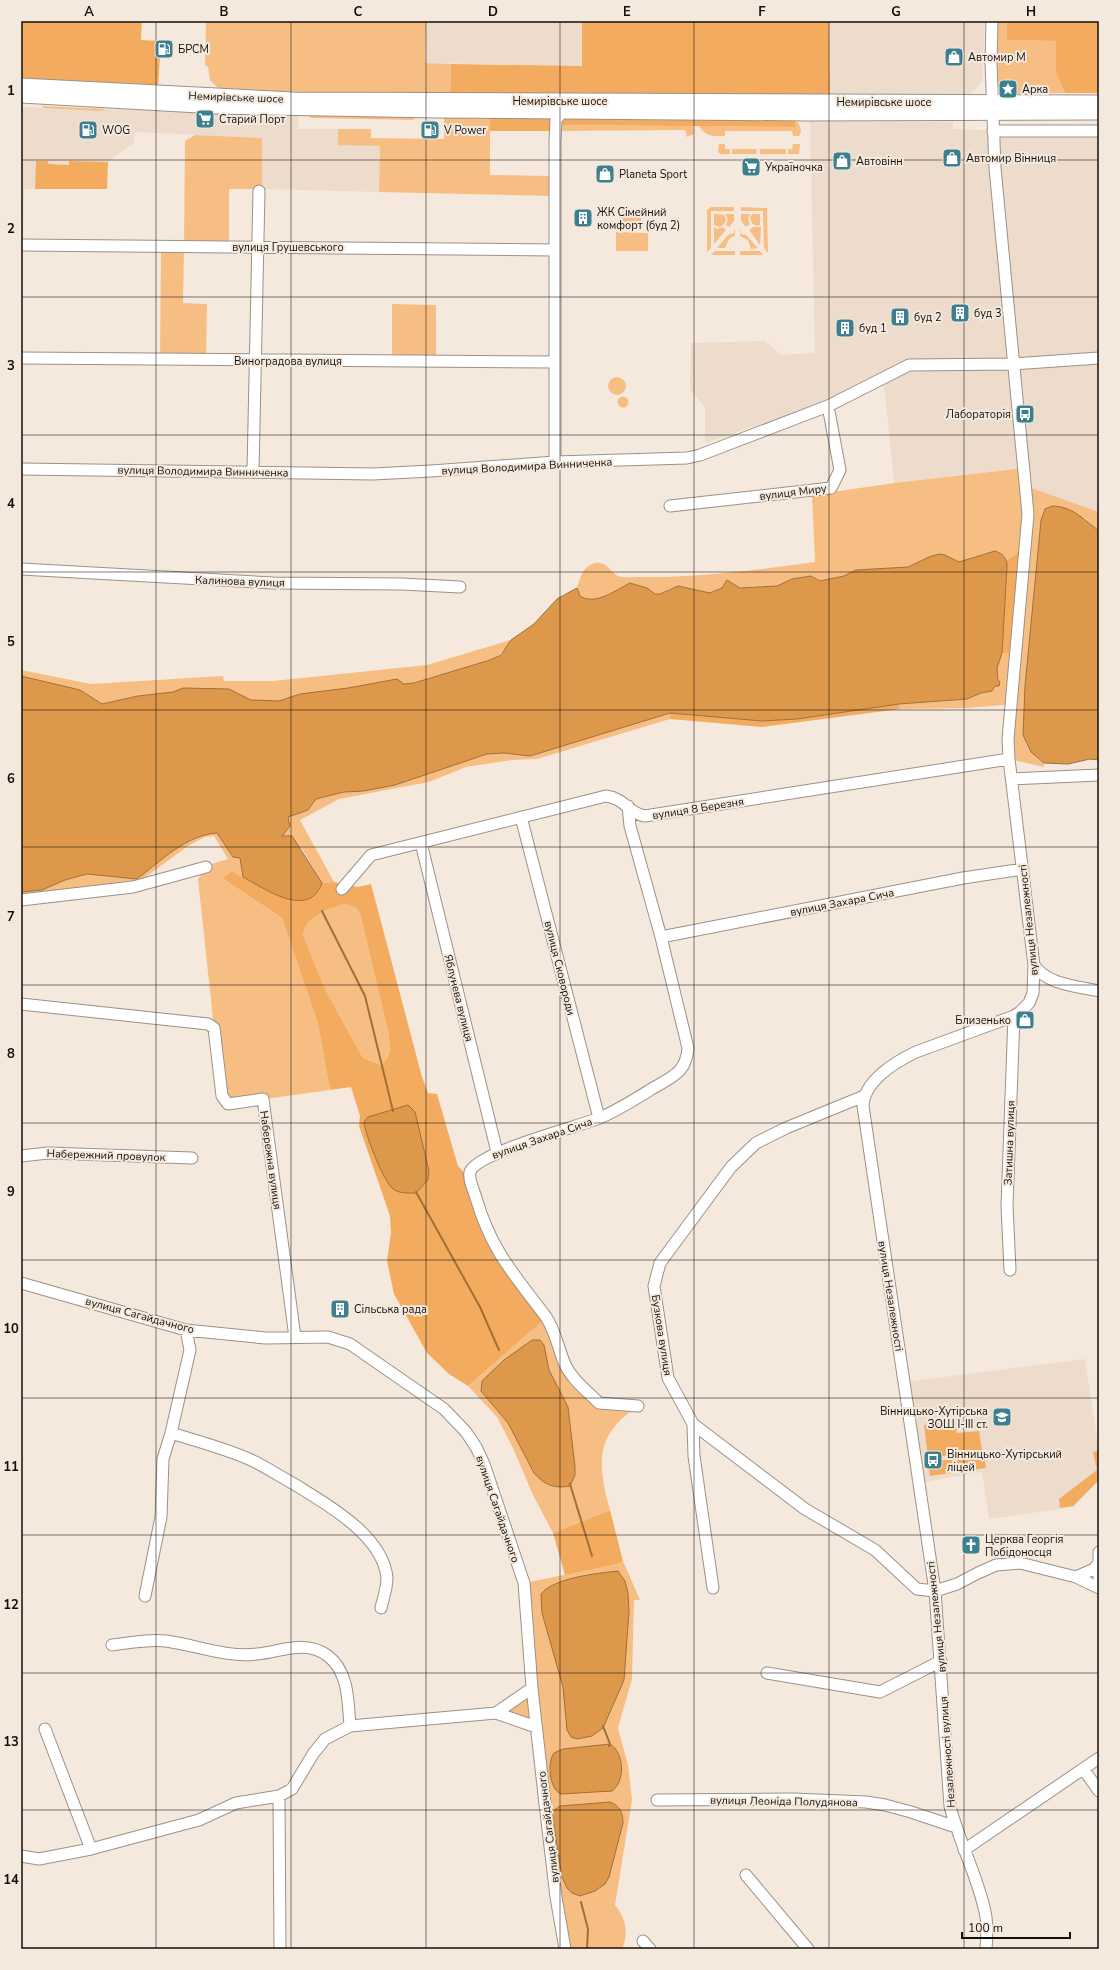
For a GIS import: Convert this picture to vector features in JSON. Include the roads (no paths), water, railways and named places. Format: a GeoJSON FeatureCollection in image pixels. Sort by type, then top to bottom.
{"type":"FeatureCollection","features":[{"type":"Feature","properties":{"kind":"main road","name":"Немирівське шосе"},"geometry":{"type":"LineString","coordinates":[[21,85],[204,96],[293,99],[992,108],[1099,113]]}},
{"type":"Feature","properties":{"kind":"main road","name":"Немирівське шосе"},"geometry":{"type":"LineString","coordinates":[[21,96],[217,107],[556,114],[992,108],[1099,102]]}},
{"type":"Feature","properties":{"kind":"street","name":"вулиця Незалежності"},"geometry":{"type":"LineString","coordinates":[[935,1591],[863,1106],[864,1096],[874,1082],[909,1055],[1014,1016],[1025,1008],[1032,998],[1034,987],[1034,965],[1009,759],[1008,739],[1028,514],[993,131],[992,21]]}},
{"type":"Feature","properties":{"kind":"street"},"geometry":{"type":"LineString","coordinates":[[555,462],[554,362],[556,114]]}},
{"type":"Feature","properties":{"kind":"street"},"geometry":{"type":"LineString","coordinates":[[993,131],[1099,131]]}},
{"type":"Feature","properties":{"kind":"street"},"geometry":{"type":"LineString","coordinates":[[253,471],[259,191]]}},
{"type":"Feature","properties":{"kind":"street","name":"вулиця Грушевського"},"geometry":{"type":"LineString","coordinates":[[21,245],[555,250]]}},
{"type":"Feature","properties":{"kind":"street","name":"Виноградова вулиця"},"geometry":{"type":"LineString","coordinates":[[21,358],[255,361],[554,362]]}},
{"type":"Feature","properties":{"kind":"street","name":"вулиця Володимира Винниченка"},"geometry":{"type":"LineString","coordinates":[[21,468],[373,474],[555,462],[678,458],[693,456],[828,406],[908,365],[1014,364],[1099,358]]}},
{"type":"Feature","properties":{"kind":"street","name":"вулиця Миру"},"geometry":{"type":"LineString","coordinates":[[670,506],[831,488],[840,470],[828,406]]}},
{"type":"Feature","properties":{"kind":"street","name":"Калинова вулиця"},"geometry":{"type":"LineString","coordinates":[[21,569],[273,583],[402,584],[460,587]]}},
{"type":"Feature","properties":{"kind":"street","name":"вулиця 8 Березня"},"geometry":{"type":"LineString","coordinates":[[342,890],[371,855],[606,796],[618,798],[637,814],[645,816],[1009,759]]}},
{"type":"Feature","properties":{"kind":"street"},"geometry":{"type":"LineString","coordinates":[[1012,779],[1099,775]]}},
{"type":"Feature","properties":{"kind":"street","name":"вулиця Захара Сича"},"geometry":{"type":"LineString","coordinates":[[628,806],[630,826],[661,937],[688,1048],[687,1061],[680,1072],[599,1118],[497,1152],[474,1165],[470,1172],[470,1179],[483,1221],[500,1256],[516,1281],[546,1318],[564,1362],[573,1377],[599,1403],[638,1406]]}},
{"type":"Feature","properties":{"kind":"street","name":"вулиця Сковороди"},"geometry":{"type":"LineString","coordinates":[[521,818],[599,1118]]}},
{"type":"Feature","properties":{"kind":"street","name":"Яблунева вулиця"},"geometry":{"type":"LineString","coordinates":[[421,843],[497,1152]]}},
{"type":"Feature","properties":{"kind":"street"},"geometry":{"type":"LineString","coordinates":[[21,900],[134,887],[206,867]]}},
{"type":"Feature","properties":{"kind":"street","name":"вулиця Захара Сича"},"geometry":{"type":"LineString","coordinates":[[661,937],[963,878],[1023,869]]}},
{"type":"Feature","properties":{"kind":"street"},"geometry":{"type":"LineString","coordinates":[[1034,965],[1042,974],[1055,981],[1099,991]]}},
{"type":"Feature","properties":{"kind":"street","name":"Набережна вулиця"},"geometry":{"type":"LineString","coordinates":[[21,1004],[208,1024],[214,1028],[222,1096],[228,1104],[263,1099],[295,1337]]}},
{"type":"Feature","properties":{"kind":"street","name":"Затишна вулиця"},"geometry":{"type":"LineString","coordinates":[[1010,1270],[1007,1206],[1014,1016]]}},
{"type":"Feature","properties":{"kind":"street","name":"Бузкова вулиця"},"geometry":{"type":"LineString","coordinates":[[864,1096],[786,1128],[756,1143],[731,1167],[660,1263],[654,1286],[668,1378],[693,1424],[805,1509],[875,1550],[917,1590],[935,1591]]}},
{"type":"Feature","properties":{"kind":"street","name":"Набережний провулок"},"geometry":{"type":"LineString","coordinates":[[21,1156],[48,1153],[192,1158]]}},
{"type":"Feature","properties":{"kind":"street","name":"вулиця Сагайдачного"},"geometry":{"type":"LineString","coordinates":[[21,1283],[186,1330],[265,1338],[328,1337],[350,1344],[444,1409],[466,1432],[476,1447],[484,1464],[524,1583],[536,1727],[556,1890],[565,1949]]}},
{"type":"Feature","properties":{"kind":"street"},"geometry":{"type":"LineString","coordinates":[[145,1596],[161,1517],[163,1459],[171,1433],[190,1350],[186,1330]]}},
{"type":"Feature","properties":{"kind":"street"},"geometry":{"type":"LineString","coordinates":[[693,1424],[694,1456],[713,1588]]}},
{"type":"Feature","properties":{"kind":"street"},"geometry":{"type":"LineString","coordinates":[[171,1433],[242,1456],[259,1464],[343,1515],[370,1543],[383,1564],[387,1578],[385,1593],[380,1608]]}},
{"type":"Feature","properties":{"kind":"street"},"geometry":{"type":"LineString","coordinates":[[1099,1552],[1099,1577]]}},
{"type":"Feature","properties":{"kind":"street"},"geometry":{"type":"LineString","coordinates":[[935,1591],[957,1584],[996,1565],[1020,1564],[1076,1577],[1099,1588]]}},
{"type":"Feature","properties":{"kind":"street"},"geometry":{"type":"LineString","coordinates":[[1076,1577],[1094,1569],[1098,1564]]}},
{"type":"Feature","properties":{"kind":"street","name":"Незалежності вулиця"},"geometry":{"type":"LineString","coordinates":[[938,1573],[935,1591],[949,1795],[956,1827],[986,1913],[986,1949]]}},
{"type":"Feature","properties":{"kind":"street"},"geometry":{"type":"LineString","coordinates":[[112,1645],[150,1641],[167,1642],[250,1655],[295,1647],[315,1649],[328,1655],[342,1673],[347,1691],[350,1726]]}},
{"type":"Feature","properties":{"kind":"street"},"geometry":{"type":"LineString","coordinates":[[767,1673],[880,1692],[941,1661]]}},
{"type":"Feature","properties":{"kind":"street"},"geometry":{"type":"LineString","coordinates":[[496,1713],[532,1688]]}},
{"type":"Feature","properties":{"kind":"street"},"geometry":{"type":"LineString","coordinates":[[21,1856],[39,1859],[90,1848],[199,1820],[236,1803],[279,1796],[292,1789],[313,1754],[325,1739],[350,1726],[496,1713],[536,1727]]}},
{"type":"Feature","properties":{"kind":"street"},"geometry":{"type":"LineString","coordinates":[[44,1729],[90,1848]]}},
{"type":"Feature","properties":{"kind":"street"},"geometry":{"type":"LineString","coordinates":[[964,1850],[1084,1770],[1099,1758]]}},
{"type":"Feature","properties":{"kind":"street"},"geometry":{"type":"LineString","coordinates":[[1084,1770],[1099,1791]]}},
{"type":"Feature","properties":{"kind":"street"},"geometry":{"type":"LineString","coordinates":[[279,1796],[280,1949]]}},
{"type":"Feature","properties":{"kind":"street","name":"вулиця Леоніда Полудянова"},"geometry":{"type":"LineString","coordinates":[[657,1800],[793,1798],[866,1802],[911,1812],[956,1827]]}},
{"type":"Feature","properties":{"kind":"street"},"geometry":{"type":"LineString","coordinates":[[746,1875],[808,1949]]}},
{"type":"Feature","properties":{"kind":"waterway"},"geometry":{"type":"LineString","coordinates":[[322,911],[365,996],[393,1111]]}},
{"type":"Feature","properties":{"kind":"waterway"},"geometry":{"type":"LineString","coordinates":[[416,1192],[480,1307],[499,1350]]}},
{"type":"Feature","properties":{"kind":"waterway"},"geometry":{"type":"LineString","coordinates":[[570,1484],[592,1556]]}},
{"type":"Feature","properties":{"kind":"waterway"},"geometry":{"type":"LineString","coordinates":[[603,1726],[610,1744],[609,1746]]}},
{"type":"Feature","properties":{"kind":"waterway"},"geometry":{"type":"LineString","coordinates":[[581,1902],[588,1929],[587,1949]]}},
{"type":"Feature","properties":{"kind":"place","name":"БРСМ"},"geometry":{"type":"Point","coordinates":[164,49]}},
{"type":"Feature","properties":{"kind":"place","name":"Автомир М"},"geometry":{"type":"Point","coordinates":[954,57]}},
{"type":"Feature","properties":{"kind":"place","name":"Арка"},"geometry":{"type":"Point","coordinates":[1008,89]}},
{"type":"Feature","properties":{"kind":"place","name":"Старий Порт"},"geometry":{"type":"Point","coordinates":[205,119]}},
{"type":"Feature","properties":{"kind":"place","name":"WOG"},"geometry":{"type":"Point","coordinates":[88,130]}},
{"type":"Feature","properties":{"kind":"place","name":"V Power"},"geometry":{"type":"Point","coordinates":[430,130]}},
{"type":"Feature","properties":{"kind":"place","name":"Автомир Вінниця"},"geometry":{"type":"Point","coordinates":[952,158]}},
{"type":"Feature","properties":{"kind":"place","name":"Автовінн"},"geometry":{"type":"Point","coordinates":[842,161]}},
{"type":"Feature","properties":{"kind":"place","name":"Україночка"},"geometry":{"type":"Point","coordinates":[751,167]}},
{"type":"Feature","properties":{"kind":"place","name":"Planeta Sport"},"geometry":{"type":"Point","coordinates":[605,174]}},
{"type":"Feature","properties":{"kind":"place","name":"ЖК Сімейний комфорт (буд 2)"},"geometry":{"type":"Point","coordinates":[583,218]}},
{"type":"Feature","properties":{"kind":"place","name":"буд 3"},"geometry":{"type":"Point","coordinates":[960,313]}},
{"type":"Feature","properties":{"kind":"place","name":"буд 2"},"geometry":{"type":"Point","coordinates":[900,317]}},
{"type":"Feature","properties":{"kind":"place","name":"буд 1"},"geometry":{"type":"Point","coordinates":[845,328]}},
{"type":"Feature","properties":{"kind":"place","name":"Лабораторія"},"geometry":{"type":"Point","coordinates":[1025,414]}},
{"type":"Feature","properties":{"kind":"place","name":"Близенько"},"geometry":{"type":"Point","coordinates":[1025,1020]}},
{"type":"Feature","properties":{"kind":"place","name":"Сільська рада"},"geometry":{"type":"Point","coordinates":[340,1309]}},
{"type":"Feature","properties":{"kind":"place","name":"Вінницько-Хутірська ЗОШ І-ІІІ ст."},"geometry":{"type":"Point","coordinates":[1002,1417]}},
{"type":"Feature","properties":{"kind":"place","name":"Вінницько-Хутірський ліцей"},"geometry":{"type":"Point","coordinates":[933,1460]}},
{"type":"Feature","properties":{"kind":"place","name":"Церква Георгія Побідоносця"},"geometry":{"type":"Point","coordinates":[971,1545]}}]}
